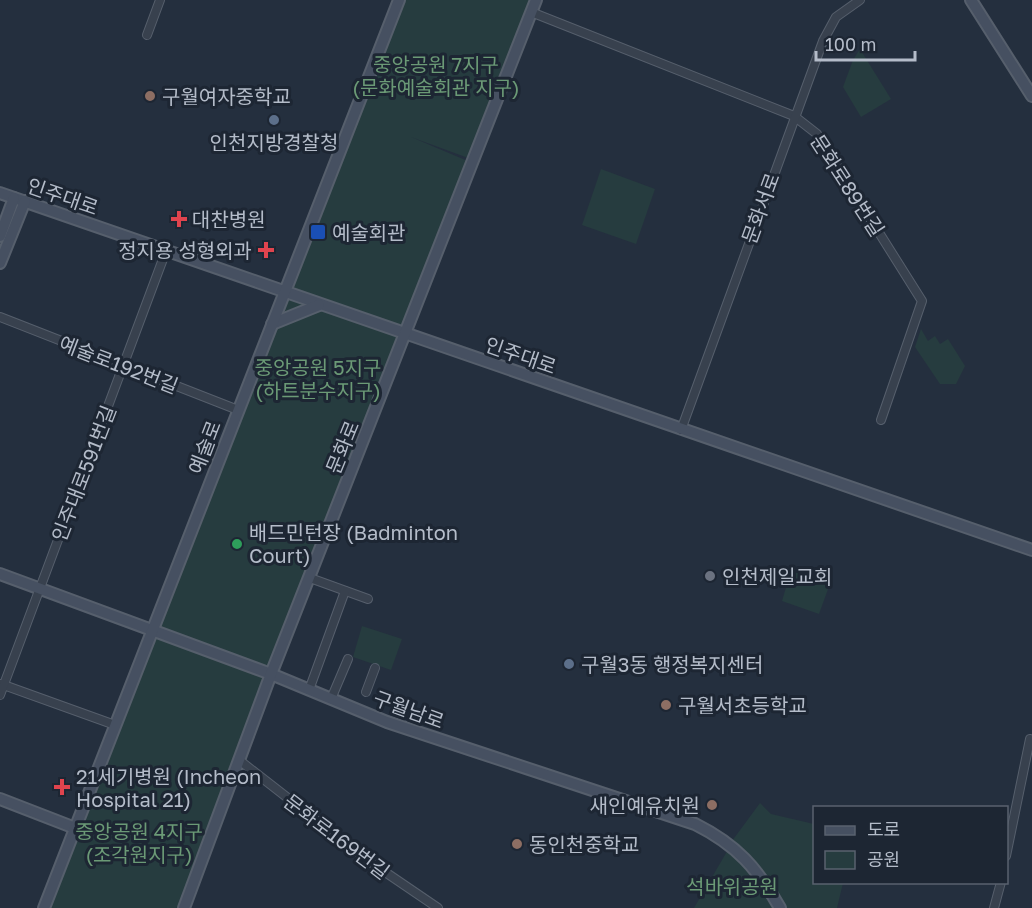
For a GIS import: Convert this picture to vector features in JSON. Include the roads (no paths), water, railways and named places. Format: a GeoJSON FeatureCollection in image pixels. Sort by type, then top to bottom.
{"type":"FeatureCollection","features":[{"type":"Feature","properties":{"kind":"main road","name":"예술로"},"geometry":{"type":"LineString","coordinates":[[44,908],[399,0]]}},
{"type":"Feature","properties":{"kind":"main road","name":"문화로"},"geometry":{"type":"LineString","coordinates":[[184,908],[271,674],[536,0]]}},
{"type":"Feature","properties":{"kind":"main road"},"geometry":{"type":"LineString","coordinates":[[971,0],[1032,96]]}},
{"type":"Feature","properties":{"kind":"main road","name":"인주대로"},"geometry":{"type":"LineString","coordinates":[[0,193],[1032,550]]}},
{"type":"Feature","properties":{"kind":"main road"},"geometry":{"type":"LineString","coordinates":[[0,236],[19,200]]}},
{"type":"Feature","properties":{"kind":"main road"},"geometry":{"type":"LineString","coordinates":[[0,262],[19,200]]}},
{"type":"Feature","properties":{"kind":"main road"},"geometry":{"type":"LineString","coordinates":[[272,324],[320,305]]}},
{"type":"Feature","properties":{"kind":"main road","name":"구월남로"},"geometry":{"type":"LineString","coordinates":[[0,574],[271,674],[387,722],[695,824],[722,838],[742,855],[764,879],[780,908]]}},
{"type":"Feature","properties":{"kind":"main road"},"geometry":{"type":"LineString","coordinates":[[0,799],[75,828]]}},
{"type":"Feature","properties":{"kind":"street"},"geometry":{"type":"LineString","coordinates":[[147,34],[160,0]]}},
{"type":"Feature","properties":{"kind":"street","name":"문화서로"},"geometry":{"type":"LineString","coordinates":[[681,430],[794,116],[828,29],[838,14],[860,0]]}},
{"type":"Feature","properties":{"kind":"street","name":"문화로89번길"},"geometry":{"type":"LineString","coordinates":[[531,12],[794,116],[817,134],[922,301],[881,420]]}},
{"type":"Feature","properties":{"kind":"street","name":"인주대로591번길"},"geometry":{"type":"LineString","coordinates":[[0,695],[2,684],[40,589],[166,251]]}},
{"type":"Feature","properties":{"kind":"street","name":"예술로192번길"},"geometry":{"type":"LineString","coordinates":[[0,317],[123,367],[238,410]]}},
{"type":"Feature","properties":{"kind":"street"},"geometry":{"type":"LineString","coordinates":[[310,578],[368,599]]}},
{"type":"Feature","properties":{"kind":"street"},"geometry":{"type":"LineString","coordinates":[[309,690],[345,591]]}},
{"type":"Feature","properties":{"kind":"street"},"geometry":{"type":"LineString","coordinates":[[332,699],[348,659]]}},
{"type":"Feature","properties":{"kind":"street"},"geometry":{"type":"LineString","coordinates":[[366,692],[375,668]]}},
{"type":"Feature","properties":{"kind":"street"},"geometry":{"type":"LineString","coordinates":[[2,684],[115,725]]}},
{"type":"Feature","properties":{"kind":"street"},"geometry":{"type":"LineString","coordinates":[[1008,846],[1030,739]]}},
{"type":"Feature","properties":{"kind":"street","name":"문화로169번길"},"geometry":{"type":"LineString","coordinates":[[239,760],[366,859],[433,907]]}},
{"type":"Feature","properties":{"kind":"street"},"geometry":{"type":"LineString","coordinates":[[994,908],[1000,884]]}},
{"type":"Feature","properties":{"kind":"place","name":"구월여자중학교"},"geometry":{"type":"Point","coordinates":[150,96]}},
{"type":"Feature","properties":{"kind":"place","name":"인천지방경찰청"},"geometry":{"type":"Point","coordinates":[274,120]}},
{"type":"Feature","properties":{"kind":"place","name":"대찬병원"},"geometry":{"type":"Point","coordinates":[179,219]}},
{"type":"Feature","properties":{"kind":"place","name":"예술회관"},"geometry":{"type":"Point","coordinates":[318,232]}},
{"type":"Feature","properties":{"kind":"place","name":"정지용 성형외과"},"geometry":{"type":"Point","coordinates":[266,250]}},
{"type":"Feature","properties":{"kind":"place","name":"배드민턴장 (Badminton Court)"},"geometry":{"type":"Point","coordinates":[237,544]}},
{"type":"Feature","properties":{"kind":"place","name":"인천제일교회"},"geometry":{"type":"Point","coordinates":[710,576]}},
{"type":"Feature","properties":{"kind":"place","name":"구월3동 행정복지센터"},"geometry":{"type":"Point","coordinates":[569,664]}},
{"type":"Feature","properties":{"kind":"place","name":"구월서초등학교"},"geometry":{"type":"Point","coordinates":[666,705]}},
{"type":"Feature","properties":{"kind":"place","name":"21세기병원 (Incheon Hospital 21)"},"geometry":{"type":"Point","coordinates":[62,787]}},
{"type":"Feature","properties":{"kind":"place","name":"새인예유치원"},"geometry":{"type":"Point","coordinates":[712,805]}},
{"type":"Feature","properties":{"kind":"place","name":"동인천중학교"},"geometry":{"type":"Point","coordinates":[517,844]}},
{"type":"Feature","properties":{"kind":"park label","name":"중앙공원 7지구 (문화예술회관 지구)"},"geometry":{"type":"Point","coordinates":[436,76]}},
{"type":"Feature","properties":{"kind":"park label","name":"중앙공원 5지구 (하트분수지구)"},"geometry":{"type":"Point","coordinates":[318,378]}},
{"type":"Feature","properties":{"kind":"park label","name":"중앙공원 4지구 (조각원지구)"},"geometry":{"type":"Point","coordinates":[139,842]}},
{"type":"Feature","properties":{"kind":"park label","name":"석바위공원"},"geometry":{"type":"Point","coordinates":[732,886]}}]}
